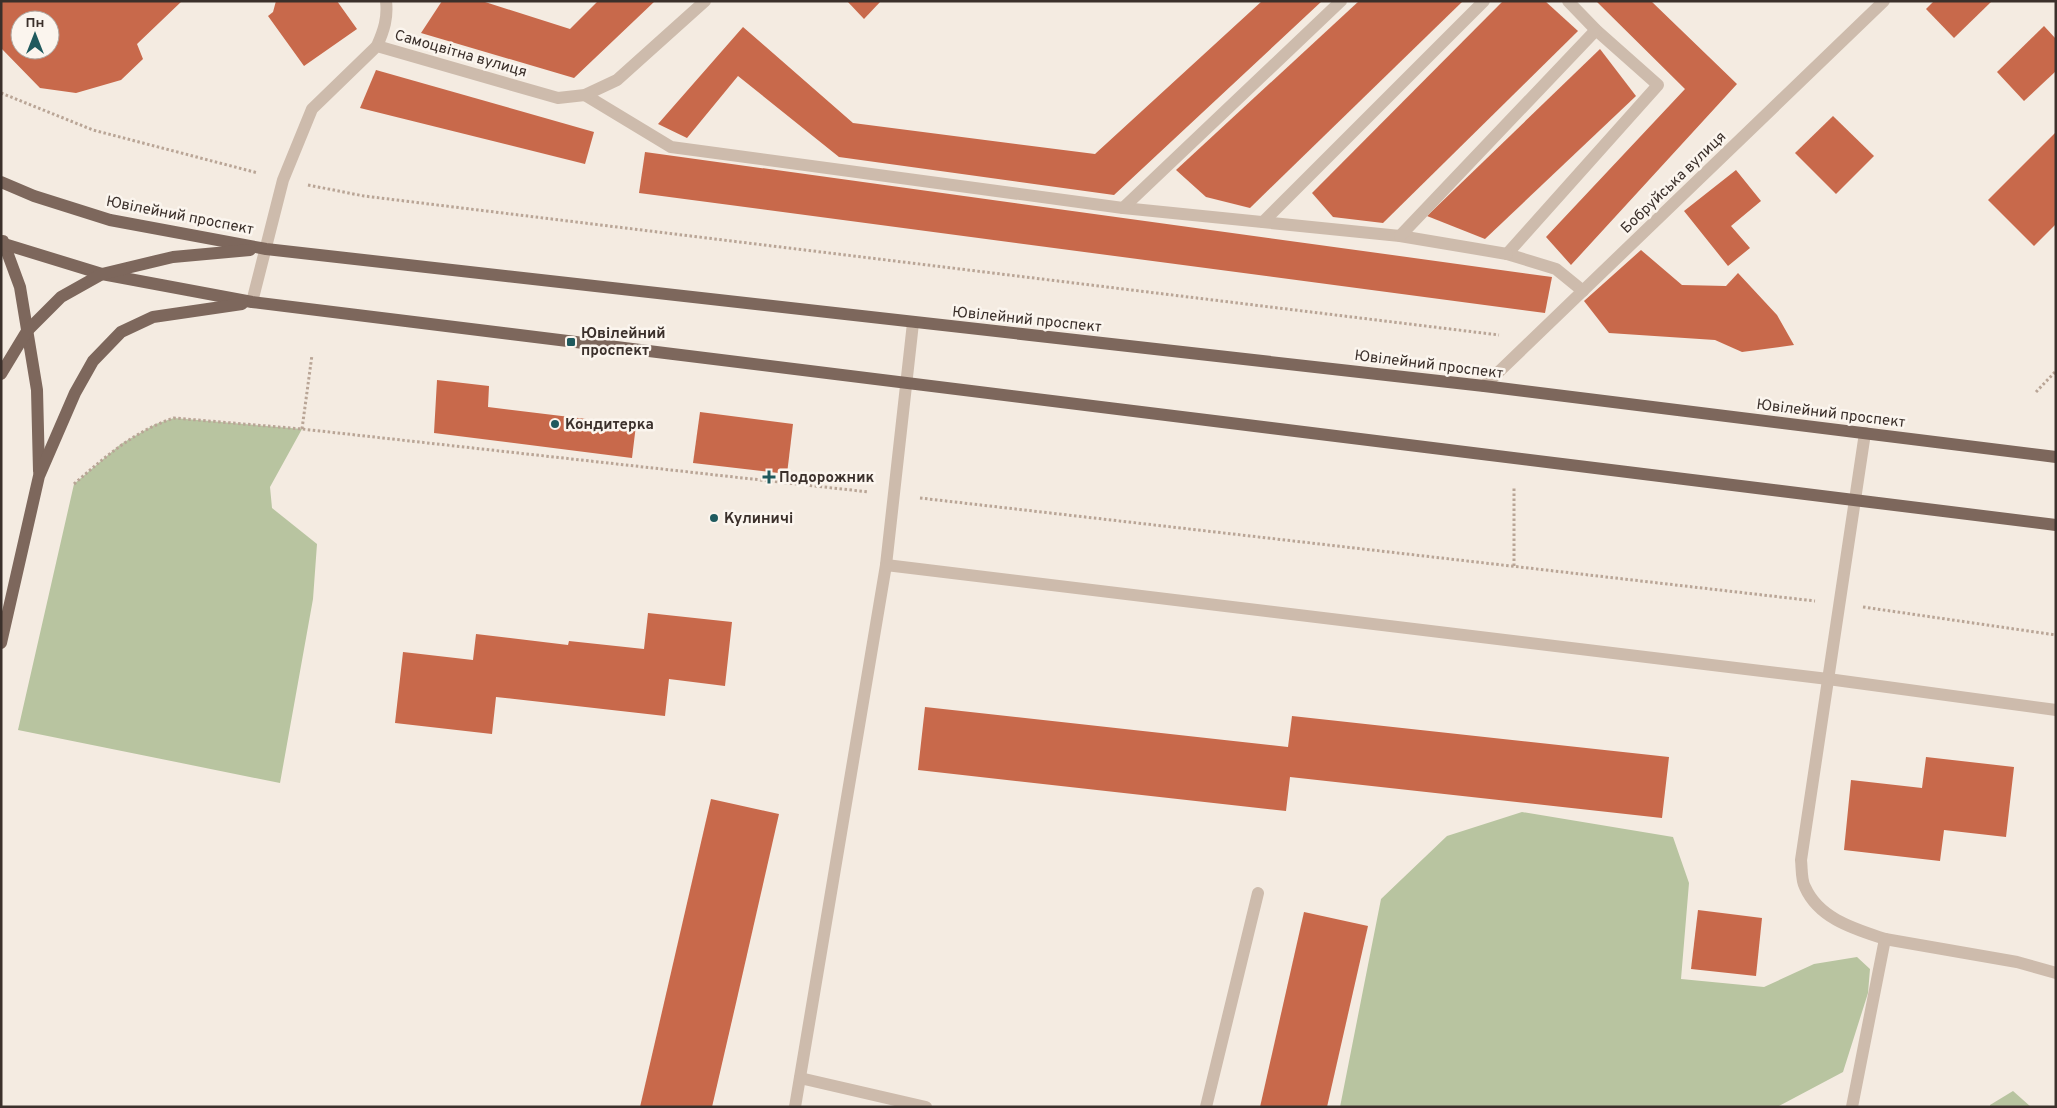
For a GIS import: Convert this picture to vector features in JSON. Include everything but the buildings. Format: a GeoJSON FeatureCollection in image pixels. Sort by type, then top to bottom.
{"type":"FeatureCollection","features":[{"type":"Feature","properties":{"kind":"main road","name":"Ювілейний проспект"},"geometry":{"type":"LineString","coordinates":[[1,182],[34,196],[110,220],[266,249],[1484,386],[2056,458]]}},
{"type":"Feature","properties":{"kind":"main road"},"geometry":{"type":"LineString","coordinates":[[2,242],[102,274],[252,302],[2056,525]]}},
{"type":"Feature","properties":{"kind":"main road"},"geometry":{"type":"LineString","coordinates":[[2,242],[20,287],[37,390],[39,476]]}},
{"type":"Feature","properties":{"kind":"main road"},"geometry":{"type":"LineString","coordinates":[[1,374],[27,331],[61,297],[102,274],[172,258],[266,249]]}},
{"type":"Feature","properties":{"kind":"main road"},"geometry":{"type":"LineString","coordinates":[[1,643],[39,476],[75,393],[93,361],[121,332],[153,317],[252,302]]}},
{"type":"Feature","properties":{"kind":"street"},"geometry":{"type":"LineString","coordinates":[[377,46],[388,14],[386,1]]}},
{"type":"Feature","properties":{"kind":"street","name":"Самоцвітна вулиця"},"geometry":{"type":"LineString","coordinates":[[252,302],[283,180],[312,109],[377,46],[558,98],[585,95],[617,80],[705,1]]}},
{"type":"Feature","properties":{"kind":"street"},"geometry":{"type":"LineString","coordinates":[[1123,208],[1341,1]]}},
{"type":"Feature","properties":{"kind":"street"},"geometry":{"type":"LineString","coordinates":[[1263,222],[1484,1]]}},
{"type":"Feature","properties":{"kind":"street"},"geometry":{"type":"LineString","coordinates":[[1507,254],[1658,85],[1596,30],[1568,1]]}},
{"type":"Feature","properties":{"kind":"street","name":"Бобруйська вулиця"},"geometry":{"type":"LineString","coordinates":[[1484,386],[1884,1]]}},
{"type":"Feature","properties":{"kind":"street"},"geometry":{"type":"LineString","coordinates":[[1400,236],[1596,30]]}},
{"type":"Feature","properties":{"kind":"street"},"geometry":{"type":"LineString","coordinates":[[585,95],[671,147],[1123,208],[1400,236],[1507,254],[1556,269],[1583,291]]}},
{"type":"Feature","properties":{"kind":"street"},"geometry":{"type":"LineString","coordinates":[[795,1107],[886,565],[913,323]]}},
{"type":"Feature","properties":{"kind":"street"},"geometry":{"type":"LineString","coordinates":[[1865,433],[1801,860],[1804,886],[1815,905],[1843,925],[1885,939],[2017,962],[2056,973]]}},
{"type":"Feature","properties":{"kind":"street"},"geometry":{"type":"LineString","coordinates":[[886,565],[1828,679],[2056,710]]}},
{"type":"Feature","properties":{"kind":"street"},"geometry":{"type":"LineString","coordinates":[[1206,1107],[1258,893]]}},
{"type":"Feature","properties":{"kind":"street"},"geometry":{"type":"LineString","coordinates":[[1852,1107],[1885,939]]}},
{"type":"Feature","properties":{"kind":"street"},"geometry":{"type":"LineString","coordinates":[[800,1078],[926,1107]]}},
{"type":"Feature","properties":{"kind":"path"},"geometry":{"type":"LineString","coordinates":[[1,93],[93,130],[283,180],[364,196],[1534,339]]}},
{"type":"Feature","properties":{"kind":"path"},"geometry":{"type":"LineString","coordinates":[[302,430],[312,354]]}},
{"type":"Feature","properties":{"kind":"path"},"geometry":{"type":"LineString","coordinates":[[2036,392],[2056,371]]}},
{"type":"Feature","properties":{"kind":"path"},"geometry":{"type":"LineString","coordinates":[[74,484],[121,444],[156,424],[174,418],[302,430],[894,495],[1514,566],[1840,604],[2056,635]]}},
{"type":"Feature","properties":{"kind":"path"},"geometry":{"type":"LineString","coordinates":[[1514,487],[1514,566]]}},
{"type":"Feature","properties":{"kind":"green space"},"geometry":{"type":"Polygon","coordinates":[[[174,418],[302,429],[270,487],[272,508],[317,544],[313,599],[280,783],[18,730],[74,484],[121,444],[156,424],[174,418]]]}},
{"type":"Feature","properties":{"kind":"green space"},"geometry":{"type":"Polygon","coordinates":[[[1522,812],[1673,837],[1689,883],[1681,979],[1764,987],[1814,964],[1857,957],[1870,969],[1868,993],[1843,1072],[1777,1107],[1340,1107],[1381,899],[1447,836],[1522,812]]]}},
{"type":"Feature","properties":{"kind":"green space"},"geometry":{"type":"Polygon","coordinates":[[[2013,1091],[2031,1107],[1990,1107],[1990,1105],[2013,1091]]]}},
{"type":"Feature","properties":{"kind":"place","name":"Ювілейний проспект"},"geometry":{"type":"Point","coordinates":[571,342]}},
{"type":"Feature","properties":{"kind":"place","name":"Кондитерка"},"geometry":{"type":"Point","coordinates":[555,424]}},
{"type":"Feature","properties":{"kind":"place","name":"Подорожник"},"geometry":{"type":"Point","coordinates":[769,477]}},
{"type":"Feature","properties":{"kind":"place","name":"Кулиничі"},"geometry":{"type":"Point","coordinates":[714,518]}}]}
